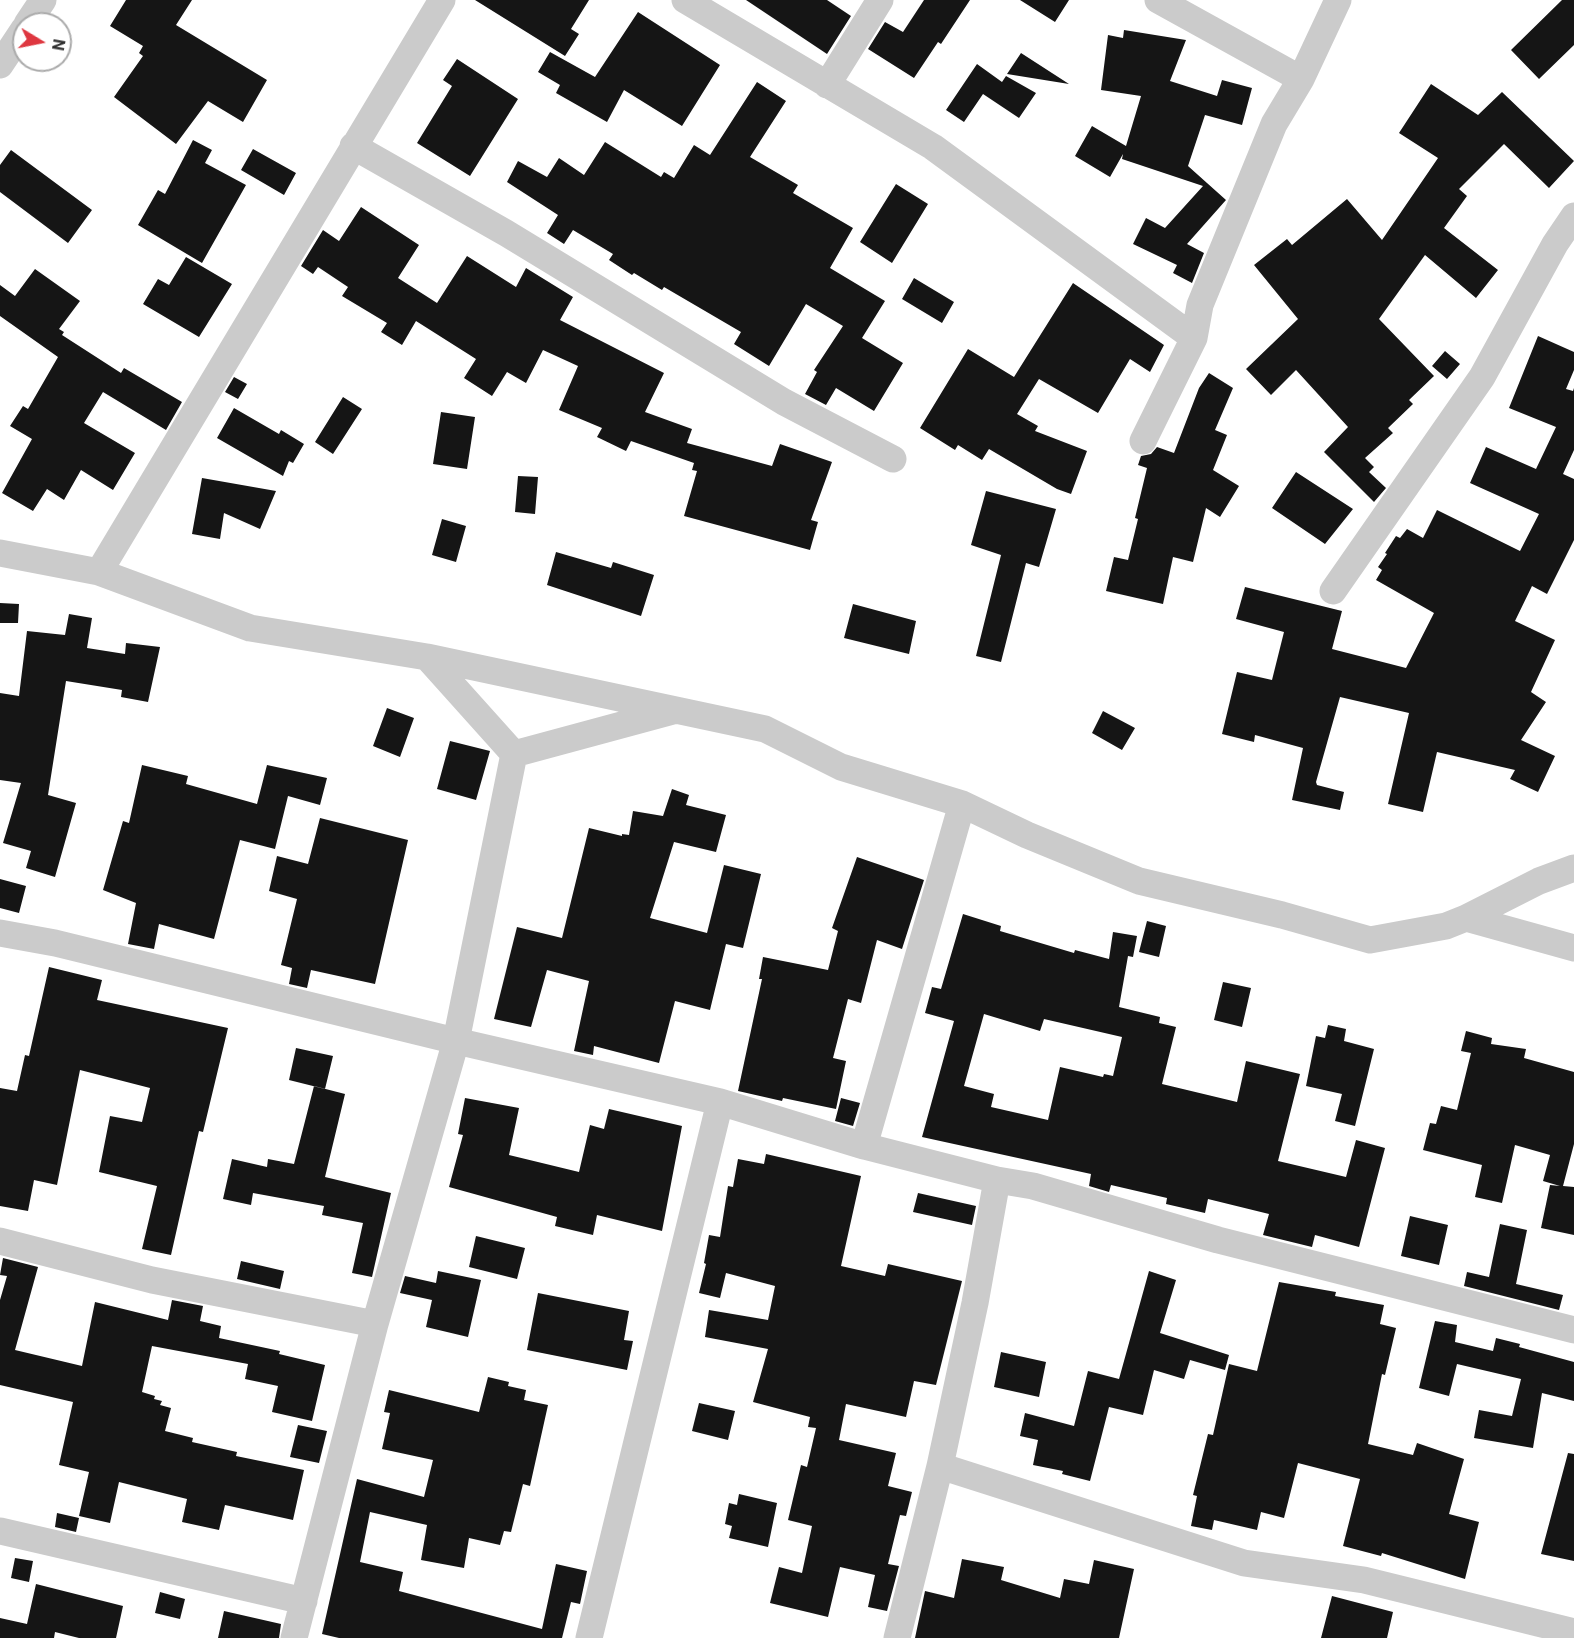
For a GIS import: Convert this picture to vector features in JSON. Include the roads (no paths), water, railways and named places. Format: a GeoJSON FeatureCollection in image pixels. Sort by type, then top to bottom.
{"type":"FeatureCollection","features":[{"type":"Feature","properties":{"kind":"street"},"geometry":{"type":"LineString","coordinates":[[99,572],[281,272],[353,146],[442,0]]}},
{"type":"Feature","properties":{"kind":"street"},"geometry":{"type":"LineString","coordinates":[[685,0],[933,147],[1194,338]]}},
{"type":"Feature","properties":{"kind":"street"},"geometry":{"type":"LineString","coordinates":[[827,85],[880,0]]}},
{"type":"Feature","properties":{"kind":"street"},"geometry":{"type":"LineString","coordinates":[[1158,0],[1301,79]]}},
{"type":"Feature","properties":{"kind":"street"},"geometry":{"type":"LineString","coordinates":[[1143,441],[1194,338],[1200,305],[1274,124],[1301,79],[1338,0]]}},
{"type":"Feature","properties":{"kind":"street"},"geometry":{"type":"LineString","coordinates":[[0,65],[12,47]]}},
{"type":"Feature","properties":{"kind":"street"},"geometry":{"type":"LineString","coordinates":[[353,146],[506,233],[784,402],[893,459]]}},
{"type":"Feature","properties":{"kind":"street"},"geometry":{"type":"LineString","coordinates":[[1333,591],[1482,377],[1574,216]]}},
{"type":"Feature","properties":{"kind":"street"},"geometry":{"type":"LineString","coordinates":[[0,553],[99,572],[250,628],[427,657],[765,729],[841,767],[962,804],[1028,835],[1139,881],[1282,915],[1370,940],[1446,926],[1539,881],[1574,868]]}},
{"type":"Feature","properties":{"kind":"street"},"geometry":{"type":"LineString","coordinates":[[427,657],[514,754]]}},
{"type":"Feature","properties":{"kind":"street"},"geometry":{"type":"LineString","coordinates":[[514,754],[677,710]]}},
{"type":"Feature","properties":{"kind":"street"},"geometry":{"type":"LineString","coordinates":[[294,1638],[375,1324],[456,1041],[514,754]]}},
{"type":"Feature","properties":{"kind":"street"},"geometry":{"type":"LineString","coordinates":[[864,1146],[962,804]]}},
{"type":"Feature","properties":{"kind":"street"},"geometry":{"type":"LineString","coordinates":[[1466,918],[1574,948]]}},
{"type":"Feature","properties":{"kind":"street"},"geometry":{"type":"LineString","coordinates":[[0,933],[56,943],[456,1041],[720,1102],[864,1146],[997,1180],[1033,1186],[1218,1240],[1574,1330]]}},
{"type":"Feature","properties":{"kind":"street"},"geometry":{"type":"LineString","coordinates":[[589,1638],[720,1102]]}},
{"type":"Feature","properties":{"kind":"street"},"geometry":{"type":"LineString","coordinates":[[897,1638],[940,1466],[975,1303],[997,1180]]}},
{"type":"Feature","properties":{"kind":"street"},"geometry":{"type":"LineString","coordinates":[[0,1241],[152,1280],[375,1324]]}},
{"type":"Feature","properties":{"kind":"street"},"geometry":{"type":"LineString","coordinates":[[940,1466],[1244,1563],[1364,1580],[1574,1632]]}},
{"type":"Feature","properties":{"kind":"street"},"geometry":{"type":"LineString","coordinates":[[0,1531],[304,1601]]}}]}
